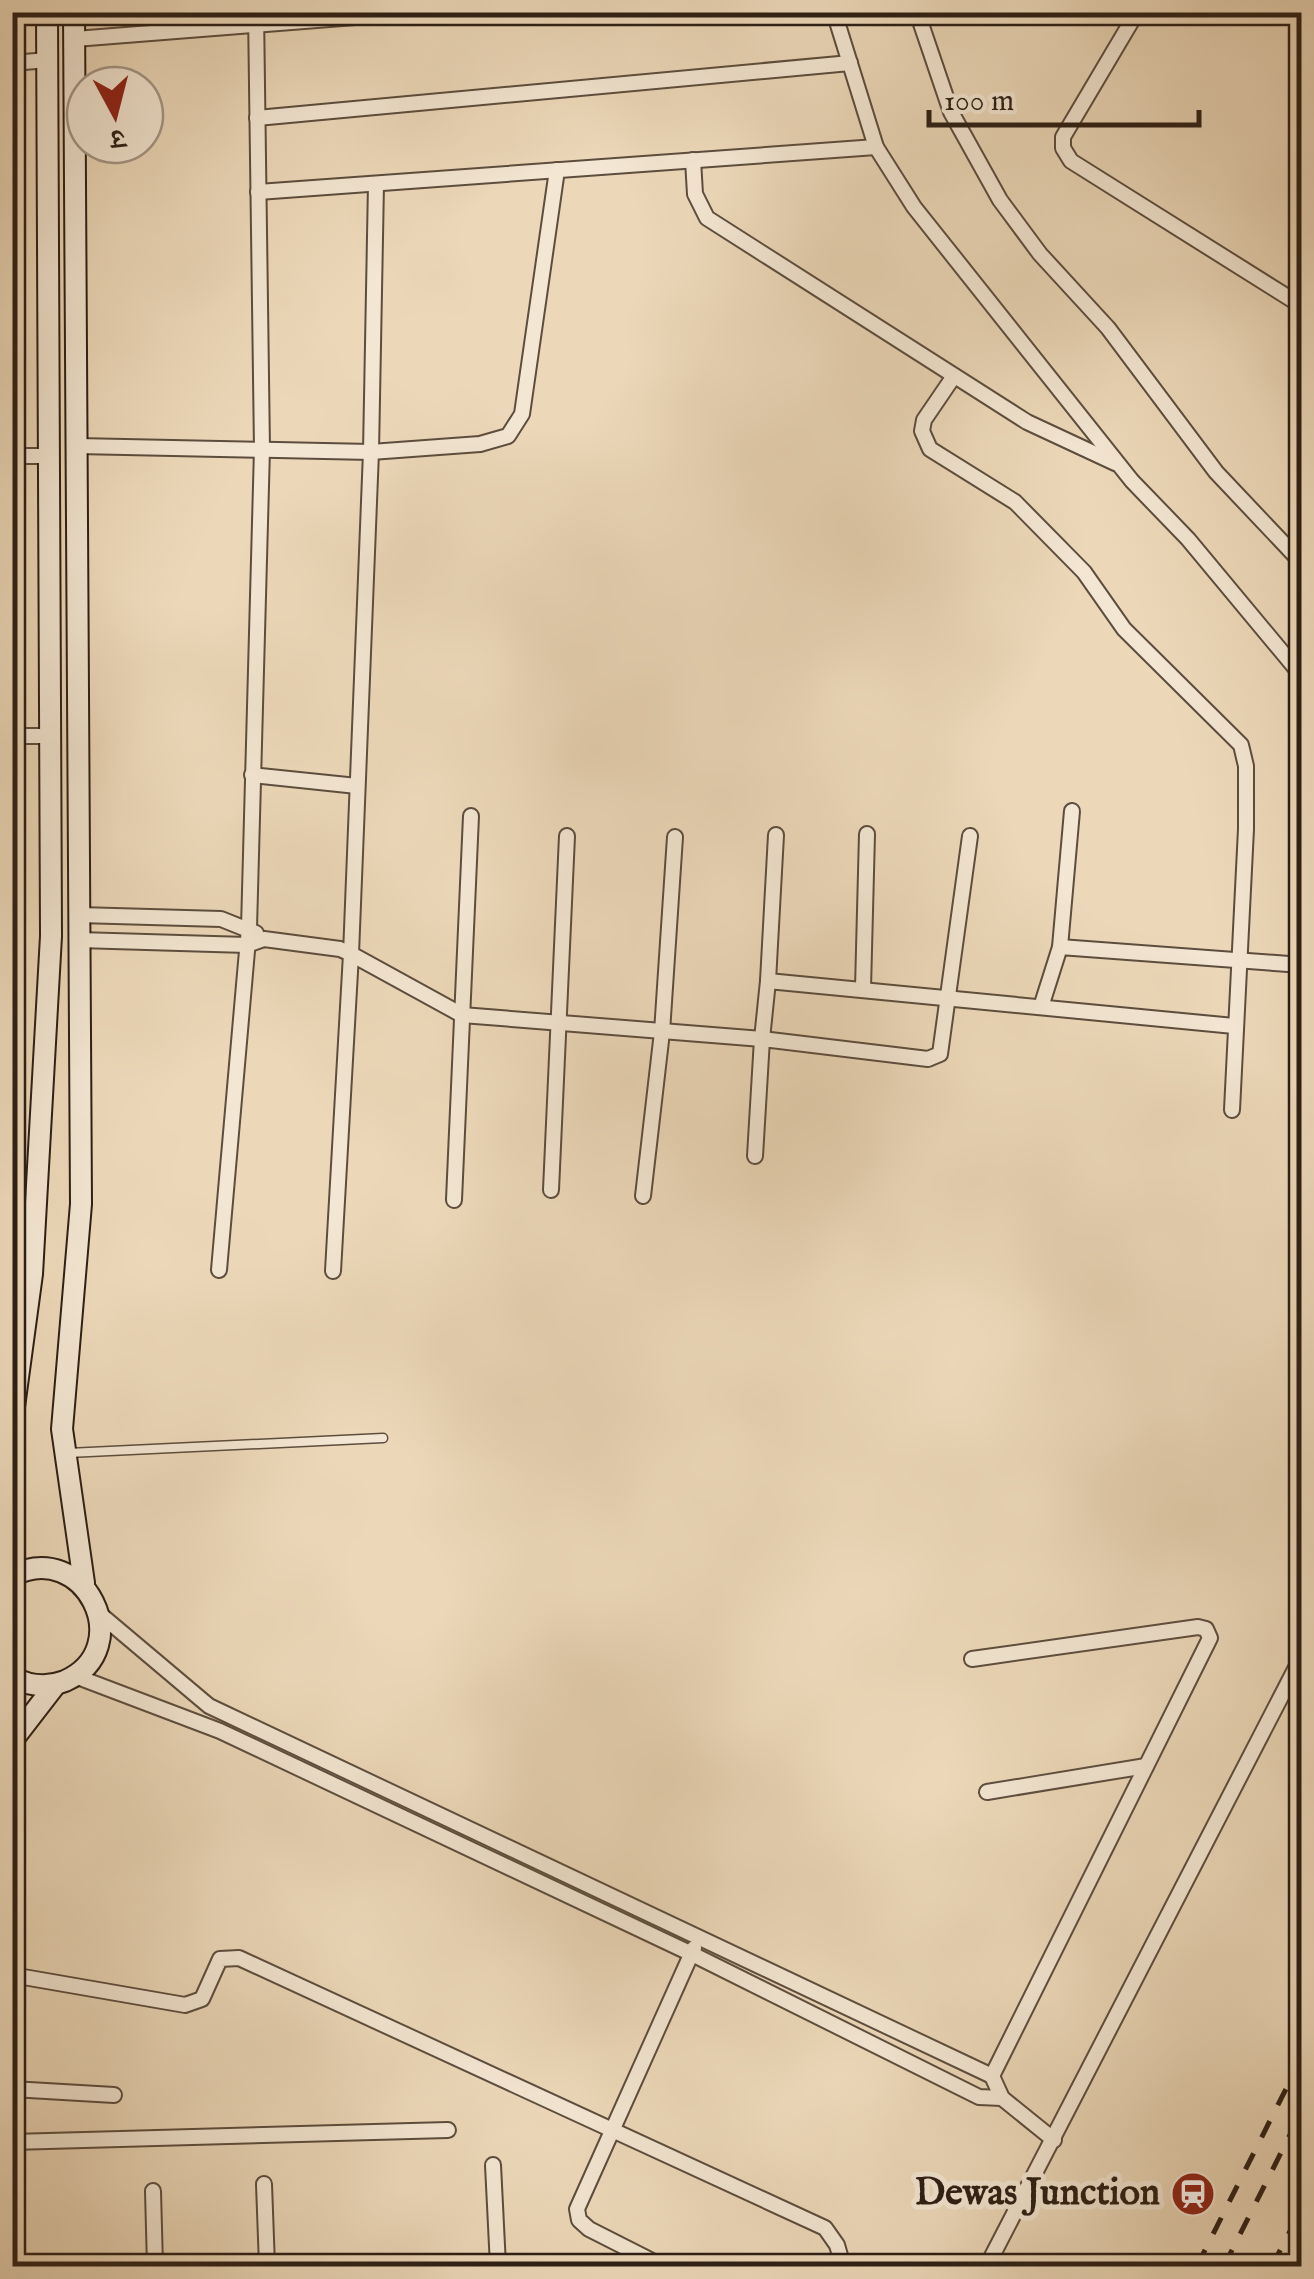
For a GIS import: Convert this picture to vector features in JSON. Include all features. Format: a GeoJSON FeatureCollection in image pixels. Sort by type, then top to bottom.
{"type":"FeatureCollection","features":[{"type":"Feature","properties":{"kind":"street"},"geometry":{"type":"LineString","coordinates":[[13,1418],[51,936],[48,12]]}},
{"type":"Feature","properties":{"kind":"street"},"geometry":{"type":"LineString","coordinates":[[74,12],[81,1204],[62,1430],[84,1584],[101,1615],[209,1706],[992,2076],[1002,2098],[1054,2140]]}},
{"type":"Feature","properties":{"kind":"street"},"geometry":{"type":"LineString","coordinates":[[191,12],[191,30]]}},
{"type":"Feature","properties":{"kind":"street"},"geometry":{"type":"LineString","coordinates":[[74,39],[191,30],[255,19],[419,12]]}},
{"type":"Feature","properties":{"kind":"street"},"geometry":{"type":"LineString","coordinates":[[834,12],[876,147],[914,207],[1120,465],[1270,634],[1302,676]]}},
{"type":"Feature","properties":{"kind":"street"},"geometry":{"type":"LineString","coordinates":[[917,12],[951,112],[1000,200],[1040,254],[1108,328],[1216,472],[1302,563]]}},
{"type":"Feature","properties":{"kind":"street"},"geometry":{"type":"LineString","coordinates":[[1137,12],[1064,137],[1063,148],[1071,161],[1302,306]]}},
{"type":"Feature","properties":{"kind":"street"},"geometry":{"type":"LineString","coordinates":[[219,1270],[248,928],[262,448],[255,19]]}},
{"type":"Feature","properties":{"kind":"street"},"geometry":{"type":"LineString","coordinates":[[12,63],[48,60]]}},
{"type":"Feature","properties":{"kind":"street"},"geometry":{"type":"LineString","coordinates":[[257,118],[850,63]]}},
{"type":"Feature","properties":{"kind":"street"},"geometry":{"type":"LineString","coordinates":[[258,192],[876,147]]}},
{"type":"Feature","properties":{"kind":"street"},"geometry":{"type":"LineString","coordinates":[[693,160],[695,194],[706,218],[1028,422],[1120,465]]}},
{"type":"Feature","properties":{"kind":"street"},"geometry":{"type":"LineString","coordinates":[[77,446],[370,452],[480,444],[508,436],[518,427],[557,170]]}},
{"type":"Feature","properties":{"kind":"street"},"geometry":{"type":"LineString","coordinates":[[333,1272],[358,786],[376,184]]}},
{"type":"Feature","properties":{"kind":"street"},"geometry":{"type":"LineString","coordinates":[[954,376],[924,420],[922,431],[930,449],[1015,502],[1084,572],[1124,629],[1240,745],[1246,782],[1232,1110]]}},
{"type":"Feature","properties":{"kind":"street"},"geometry":{"type":"LineString","coordinates":[[12,456],[49,456]]}},
{"type":"Feature","properties":{"kind":"street"},"geometry":{"type":"LineString","coordinates":[[12,736],[50,736]]}},
{"type":"Feature","properties":{"kind":"street"},"geometry":{"type":"LineString","coordinates":[[252,775],[358,786]]}},
{"type":"Feature","properties":{"kind":"street"},"geometry":{"type":"LineString","coordinates":[[1041,1007],[1060,947],[1072,810]]}},
{"type":"Feature","properties":{"kind":"street"},"geometry":{"type":"LineString","coordinates":[[454,1200],[471,816]]}},
{"type":"Feature","properties":{"kind":"street"},"geometry":{"type":"LineString","coordinates":[[863,988],[867,834]]}},
{"type":"Feature","properties":{"kind":"street"},"geometry":{"type":"LineString","coordinates":[[755,1156],[776,835]]}},
{"type":"Feature","properties":{"kind":"street"},"geometry":{"type":"LineString","coordinates":[[551,1190],[568,836]]}},
{"type":"Feature","properties":{"kind":"street"},"geometry":{"type":"LineString","coordinates":[[79,940],[246,945],[264,939],[340,949],[462,1015],[762,1039],[928,1059],[940,1054],[944,1045],[970,836]]}},
{"type":"Feature","properties":{"kind":"street"},"geometry":{"type":"LineString","coordinates":[[643,1196],[662,1032],[675,838]]}},
{"type":"Feature","properties":{"kind":"street"},"geometry":{"type":"LineString","coordinates":[[79,915],[221,919],[248,928],[264,939]]}},
{"type":"Feature","properties":{"kind":"street"},"geometry":{"type":"LineString","coordinates":[[1060,947],[1302,965]]}},
{"type":"Feature","properties":{"kind":"street"},"geometry":{"type":"LineString","coordinates":[[768,982],[1234,1026]]}},
{"type":"Feature","properties":{"kind":"street"},"geometry":{"type":"LineString","coordinates":[[12,1576],[46,1567],[66,1572],[84,1584]]}},
{"type":"Feature","properties":{"kind":"street"},"geometry":{"type":"LineString","coordinates":[[12,1741],[98,1649],[101,1615]]}},
{"type":"Feature","properties":{"kind":"street"},"geometry":{"type":"LineString","coordinates":[[972,1659],[1206,1629],[1210,1638],[992,2076]]}},
{"type":"Feature","properties":{"kind":"street"},"geometry":{"type":"LineString","coordinates":[[987,2266],[1302,1656]]}},
{"type":"Feature","properties":{"kind":"street"},"geometry":{"type":"LineString","coordinates":[[12,1678],[36,1686],[66,1680],[220,1731],[692,1954],[979,2097],[1002,2098]]}},
{"type":"Feature","properties":{"kind":"street"},"geometry":{"type":"LineString","coordinates":[[986,1792],[1146,1766]]}},
{"type":"Feature","properties":{"kind":"street"},"geometry":{"type":"LineString","coordinates":[[662,2266],[579,2220],[577,2209],[698,1938]]}},
{"type":"Feature","properties":{"kind":"street"},"geometry":{"type":"LineString","coordinates":[[12,1975],[185,2004],[202,1999],[220,1959],[239,1958],[825,2228],[837,2245],[843,2266]]}},
{"type":"Feature","properties":{"kind":"street"},"geometry":{"type":"LineString","coordinates":[[12,2089],[114,2096]]}},
{"type":"Feature","properties":{"kind":"street"},"geometry":{"type":"LineString","coordinates":[[12,2142],[448,2130]]}},
{"type":"Feature","properties":{"kind":"street"},"geometry":{"type":"LineString","coordinates":[[492,2165],[498,2266]]}},
{"type":"Feature","properties":{"kind":"street"},"geometry":{"type":"LineString","coordinates":[[264,2184],[268,2266]]}},
{"type":"Feature","properties":{"kind":"street"},"geometry":{"type":"LineString","coordinates":[[153,2191],[155,2266]]}},
{"type":"Feature","properties":{"kind":"lane"},"geometry":{"type":"LineString","coordinates":[[65,1454],[383,1438]]}},
{"type":"Feature","properties":{"kind":"railway"},"geometry":{"type":"LineString","coordinates":[[1197,2266],[1302,2057]]}},
{"type":"Feature","properties":{"kind":"railway"},"geometry":{"type":"LineString","coordinates":[[1224,2266],[1302,2111]]}},
{"type":"Feature","properties":{"kind":"railway"},"geometry":{"type":"LineString","coordinates":[[1272,2266],[1302,2208]]}},
{"type":"Feature","properties":{"kind":"place","name":"Dewas Junction"},"geometry":{"type":"Point","coordinates":[1193,2194]}}]}
